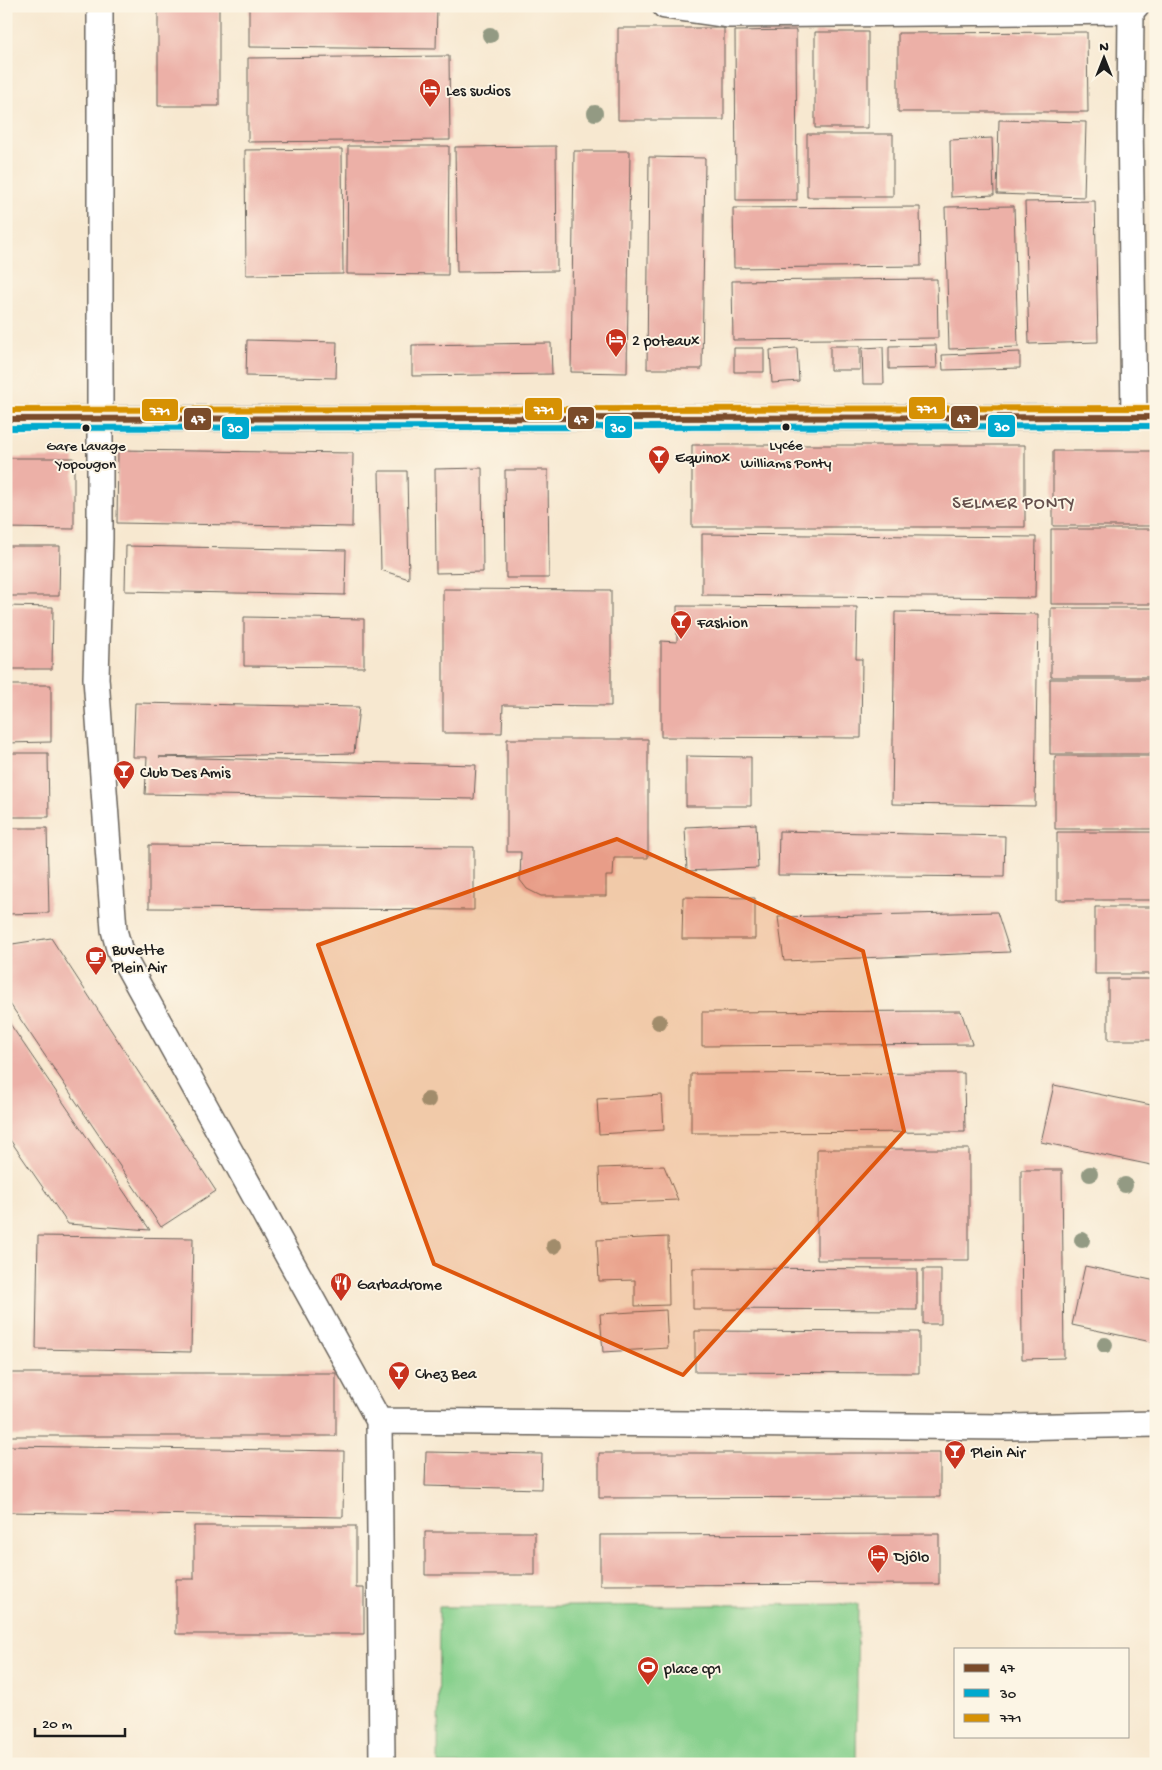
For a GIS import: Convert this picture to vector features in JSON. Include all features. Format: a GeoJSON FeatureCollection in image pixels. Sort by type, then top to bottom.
{"type":"FeatureCollection","features":[{"type":"Feature","properties":{"kind":"street"},"geometry":{"type":"LineString","coordinates":[[100,6],[100,420],[96,678],[114,930],[120,952],[379,1421],[382,1764]]}},
{"type":"Feature","properties":{"kind":"street"},"geometry":{"type":"LineString","coordinates":[[6,419],[1145,417],[1130,118],[1134,9],[728,15],[665,6]]}},
{"type":"Feature","properties":{"kind":"street"},"geometry":{"type":"LineString","coordinates":[[379,1421],[998,1426],[1156,1424]]}},
{"type":"Feature","properties":{"kind":"highlighted area"},"geometry":{"type":"Polygon","coordinates":[[[617,839],[863,951],[904,1131],[683,1375],[434,1264],[318,945],[617,839]]]}},
{"type":"Feature","properties":{"kind":"green space","name":"place cp1"},"geometry":{"type":"Polygon","coordinates":[[[858,1604],[856,1764],[438,1764],[439,1607],[858,1604]]]}},
{"type":"Feature","properties":{"kind":"building"},"geometry":{"type":"Polygon","coordinates":[[[158,6],[219,6],[219,106],[158,106],[158,6]]]}},
{"type":"Feature","properties":{"kind":"building"},"geometry":{"type":"Polygon","coordinates":[[[249,6],[437,6],[436,49],[249,47],[249,6]]]}},
{"type":"Feature","properties":{"kind":"building"},"geometry":{"type":"Polygon","coordinates":[[[618,28],[724,28],[724,120],[618,120],[618,28]]]}},
{"type":"Feature","properties":{"kind":"building"},"geometry":{"type":"Polygon","coordinates":[[[796,30],[797,200],[736,200],[735,31],[796,30]]]}},
{"type":"Feature","properties":{"kind":"building"},"geometry":{"type":"Polygon","coordinates":[[[815,32],[868,32],[868,128],[815,128],[815,32]]]}},
{"type":"Feature","properties":{"kind":"building"},"geometry":{"type":"Polygon","coordinates":[[[1087,32],[1088,112],[898,112],[898,33],[1087,32]]]}},
{"type":"Feature","properties":{"kind":"building"},"geometry":{"type":"Polygon","coordinates":[[[449,56],[450,140],[248,142],[248,58],[449,56]]]}},
{"type":"Feature","properties":{"kind":"building"},"geometry":{"type":"Polygon","coordinates":[[[999,120],[1086,122],[1084,197],[997,194],[999,120]]]}},
{"type":"Feature","properties":{"kind":"building"},"geometry":{"type":"Polygon","coordinates":[[[807,134],[893,134],[893,197],[807,197],[807,134]]]}},
{"type":"Feature","properties":{"kind":"building"},"geometry":{"type":"Polygon","coordinates":[[[992,138],[994,195],[951,197],[950,140],[992,138]]]}},
{"type":"Feature","properties":{"kind":"building"},"geometry":{"type":"Polygon","coordinates":[[[348,146],[449,146],[448,275],[347,274],[348,146]]]}},
{"type":"Feature","properties":{"kind":"building"},"geometry":{"type":"Polygon","coordinates":[[[556,146],[557,271],[457,272],[455,147],[556,146]]]}},
{"type":"Feature","properties":{"kind":"building"},"geometry":{"type":"Polygon","coordinates":[[[342,149],[343,274],[246,275],[245,150],[342,149]]]}},
{"type":"Feature","properties":{"kind":"building"},"geometry":{"type":"Polygon","coordinates":[[[574,151],[630,151],[627,373],[571,372],[574,151]]]}},
{"type":"Feature","properties":{"kind":"building"},"geometry":{"type":"Polygon","coordinates":[[[649,157],[705,158],[702,369],[647,369],[649,157]]]}},
{"type":"Feature","properties":{"kind":"building"},"geometry":{"type":"Polygon","coordinates":[[[1095,201],[1098,342],[1029,344],[1025,202],[1095,201]]]}},
{"type":"Feature","properties":{"kind":"building"},"geometry":{"type":"Polygon","coordinates":[[[1014,206],[1018,347],[949,349],[945,207],[1014,206]]]}},
{"type":"Feature","properties":{"kind":"building"},"geometry":{"type":"Polygon","coordinates":[[[920,207],[921,266],[734,268],[733,208],[920,207]]]}},
{"type":"Feature","properties":{"kind":"building"},"geometry":{"type":"Polygon","coordinates":[[[1154,207],[1156,207],[1156,259],[1153,259],[1154,207]]]}},
{"type":"Feature","properties":{"kind":"building"},"geometry":{"type":"Polygon","coordinates":[[[937,279],[938,338],[733,340],[732,281],[937,279]]]}},
{"type":"Feature","properties":{"kind":"building"},"geometry":{"type":"Polygon","coordinates":[[[247,340],[337,342],[336,378],[246,376],[247,340]]]}},
{"type":"Feature","properties":{"kind":"building"},"geometry":{"type":"Polygon","coordinates":[[[551,343],[552,374],[412,376],[412,345],[551,343]]]}},
{"type":"Feature","properties":{"kind":"building"},"geometry":{"type":"Polygon","coordinates":[[[936,345],[937,368],[889,369],[889,346],[936,345]]]}},
{"type":"Feature","properties":{"kind":"building"},"geometry":{"type":"Polygon","coordinates":[[[830,346],[860,346],[860,370],[830,370],[830,346]]]}},
{"type":"Feature","properties":{"kind":"building"},"geometry":{"type":"Polygon","coordinates":[[[883,347],[884,384],[863,384],[862,348],[883,347]]]}},
{"type":"Feature","properties":{"kind":"building"},"geometry":{"type":"Polygon","coordinates":[[[734,348],[764,348],[764,372],[734,372],[734,348]]]}},
{"type":"Feature","properties":{"kind":"building"},"geometry":{"type":"Polygon","coordinates":[[[797,348],[799,381],[772,383],[770,350],[797,348]]]}},
{"type":"Feature","properties":{"kind":"building"},"geometry":{"type":"Polygon","coordinates":[[[1020,352],[1020,368],[943,370],[942,355],[1020,352]]]}},
{"type":"Feature","properties":{"kind":"building"},"geometry":{"type":"Polygon","coordinates":[[[692,445],[1025,445],[1025,527],[692,527],[692,445]]]}},
{"type":"Feature","properties":{"kind":"building"},"geometry":{"type":"Polygon","coordinates":[[[118,450],[353,453],[352,527],[117,523],[118,450]]]}},
{"type":"Feature","properties":{"kind":"building"},"geometry":{"type":"Polygon","coordinates":[[[1053,451],[1156,451],[1156,526],[1053,526],[1053,451]]]}},
{"type":"Feature","properties":{"kind":"building"},"geometry":{"type":"Polygon","coordinates":[[[6,458],[74,458],[74,529],[6,528],[6,458]]]}},
{"type":"Feature","properties":{"kind":"building"},"geometry":{"type":"Polygon","coordinates":[[[482,468],[483,572],[436,573],[435,469],[482,468]]]}},
{"type":"Feature","properties":{"kind":"building"},"geometry":{"type":"Polygon","coordinates":[[[505,470],[548,470],[549,578],[506,578],[505,470]]]}},
{"type":"Feature","properties":{"kind":"building"},"geometry":{"type":"Polygon","coordinates":[[[379,471],[407,471],[409,579],[381,570],[379,471]]]}},
{"type":"Feature","properties":{"kind":"building"},"geometry":{"type":"Polygon","coordinates":[[[1051,529],[1156,529],[1156,604],[1051,604],[1051,529]]]}},
{"type":"Feature","properties":{"kind":"building"},"geometry":{"type":"Polygon","coordinates":[[[702,534],[1036,537],[1035,598],[702,595],[702,534]]]}},
{"type":"Feature","properties":{"kind":"building"},"geometry":{"type":"Polygon","coordinates":[[[6,546],[60,546],[59,596],[6,596],[6,546]]]}},
{"type":"Feature","properties":{"kind":"building"},"geometry":{"type":"Polygon","coordinates":[[[126,546],[346,550],[345,595],[125,591],[126,546]]]}},
{"type":"Feature","properties":{"kind":"building"},"geometry":{"type":"Polygon","coordinates":[[[443,589],[611,590],[611,706],[503,705],[502,733],[443,733],[443,589]]]}},
{"type":"Feature","properties":{"kind":"building"},"geometry":{"type":"Polygon","coordinates":[[[6,606],[53,607],[52,669],[6,669],[6,606]]]}},
{"type":"Feature","properties":{"kind":"building"},"geometry":{"type":"Polygon","coordinates":[[[677,606],[857,607],[856,659],[862,659],[861,738],[661,737],[661,641],[677,642],[677,606]]]}},
{"type":"Feature","properties":{"kind":"building"},"geometry":{"type":"Polygon","coordinates":[[[1051,608],[1156,608],[1156,677],[1051,677],[1051,608]]]}},
{"type":"Feature","properties":{"kind":"building"},"geometry":{"type":"Polygon","coordinates":[[[895,612],[1038,614],[1035,806],[892,804],[895,612]]]}},
{"type":"Feature","properties":{"kind":"building"},"geometry":{"type":"Polygon","coordinates":[[[244,617],[364,619],[364,667],[244,666],[244,617]]]}},
{"type":"Feature","properties":{"kind":"building"},"geometry":{"type":"Polygon","coordinates":[[[1050,679],[1156,679],[1156,754],[1050,754],[1050,679]]]}},
{"type":"Feature","properties":{"kind":"building"},"geometry":{"type":"Polygon","coordinates":[[[6,685],[51,685],[51,742],[6,743],[6,685]]]}},
{"type":"Feature","properties":{"kind":"building"},"geometry":{"type":"Polygon","coordinates":[[[135,703],[359,707],[354,753],[159,757],[476,765],[474,799],[145,794],[147,757],[133,757],[135,703]]]}},
{"type":"Feature","properties":{"kind":"building"},"geometry":{"type":"Polygon","coordinates":[[[507,739],[648,739],[648,858],[614,858],[613,876],[606,876],[606,896],[541,896],[527,889],[520,880],[521,852],[507,852],[507,739]]]}},
{"type":"Feature","properties":{"kind":"building"},"geometry":{"type":"Polygon","coordinates":[[[6,753],[48,753],[49,817],[6,817],[6,753]]]}},
{"type":"Feature","properties":{"kind":"building"},"geometry":{"type":"Polygon","coordinates":[[[686,756],[751,757],[751,806],[686,806],[686,756]]]}},
{"type":"Feature","properties":{"kind":"building"},"geometry":{"type":"Polygon","coordinates":[[[1055,756],[1156,756],[1156,829],[1055,829],[1055,756]]]}},
{"type":"Feature","properties":{"kind":"building"},"geometry":{"type":"Polygon","coordinates":[[[756,824],[758,868],[687,871],[685,827],[756,824]]]}},
{"type":"Feature","properties":{"kind":"building"},"geometry":{"type":"Polygon","coordinates":[[[6,828],[47,828],[49,913],[6,914],[6,828]]]}},
{"type":"Feature","properties":{"kind":"building"},"geometry":{"type":"Polygon","coordinates":[[[779,831],[1005,836],[1004,877],[778,875],[779,831]]]}},
{"type":"Feature","properties":{"kind":"building"},"geometry":{"type":"Polygon","coordinates":[[[1057,832],[1156,832],[1156,900],[1057,900],[1057,832]]]}},
{"type":"Feature","properties":{"kind":"building"},"geometry":{"type":"Polygon","coordinates":[[[149,845],[474,847],[474,910],[149,908],[149,845]]]}},
{"type":"Feature","properties":{"kind":"building"},"geometry":{"type":"Polygon","coordinates":[[[683,897],[755,898],[755,939],[682,939],[683,897]]]}},
{"type":"Feature","properties":{"kind":"building"},"geometry":{"type":"Polygon","coordinates":[[[1095,907],[1156,907],[1156,974],[1095,974],[1095,907]]]}},
{"type":"Feature","properties":{"kind":"building"},"geometry":{"type":"Polygon","coordinates":[[[997,912],[1010,952],[784,961],[778,917],[997,912]]]}},
{"type":"Feature","properties":{"kind":"building"},"geometry":{"type":"Polygon","coordinates":[[[51,938],[216,1191],[161,1227],[6,998],[6,945],[51,938]]]}},
{"type":"Feature","properties":{"kind":"building"},"geometry":{"type":"Polygon","coordinates":[[[1108,979],[1156,979],[1156,1040],[1108,1040],[1108,979]]]}},
{"type":"Feature","properties":{"kind":"building"},"geometry":{"type":"Polygon","coordinates":[[[961,1011],[972,1044],[702,1046],[702,1012],[961,1011]]]}},
{"type":"Feature","properties":{"kind":"building"},"geometry":{"type":"Polygon","coordinates":[[[6,1018],[150,1230],[68,1224],[6,1134],[6,1018]]]}},
{"type":"Feature","properties":{"kind":"building"},"geometry":{"type":"Polygon","coordinates":[[[964,1073],[965,1132],[691,1133],[691,1074],[964,1073]]]}},
{"type":"Feature","properties":{"kind":"building"},"geometry":{"type":"Polygon","coordinates":[[[1054,1085],[1156,1106],[1156,1166],[1041,1142],[1054,1085]]]}},
{"type":"Feature","properties":{"kind":"building"},"geometry":{"type":"Polygon","coordinates":[[[662,1095],[664,1130],[599,1134],[597,1099],[662,1095]]]}},
{"type":"Feature","properties":{"kind":"building"},"geometry":{"type":"Polygon","coordinates":[[[817,1149],[969,1149],[969,1260],[817,1260],[817,1149]]]}},
{"type":"Feature","properties":{"kind":"building"},"geometry":{"type":"Polygon","coordinates":[[[664,1166],[678,1200],[600,1203],[599,1168],[664,1166]]]}},
{"type":"Feature","properties":{"kind":"building"},"geometry":{"type":"Polygon","coordinates":[[[1021,1170],[1062,1170],[1064,1358],[1022,1359],[1021,1170]]]}},
{"type":"Feature","properties":{"kind":"building"},"geometry":{"type":"Polygon","coordinates":[[[38,1236],[193,1238],[191,1352],[36,1349],[38,1236]]]}},
{"type":"Feature","properties":{"kind":"building"},"geometry":{"type":"Polygon","coordinates":[[[668,1237],[669,1305],[635,1306],[635,1280],[599,1281],[597,1240],[668,1237]]]}},
{"type":"Feature","properties":{"kind":"building"},"geometry":{"type":"Polygon","coordinates":[[[1085,1266],[1156,1281],[1156,1343],[1072,1325],[1085,1266]]]}},
{"type":"Feature","properties":{"kind":"building"},"geometry":{"type":"Polygon","coordinates":[[[693,1268],[917,1269],[917,1310],[693,1309],[693,1268]]]}},
{"type":"Feature","properties":{"kind":"building"},"geometry":{"type":"Polygon","coordinates":[[[923,1269],[941,1269],[941,1324],[923,1324],[923,1269]]]}},
{"type":"Feature","properties":{"kind":"building"},"geometry":{"type":"Polygon","coordinates":[[[666,1310],[668,1348],[603,1352],[600,1314],[666,1310]]]}},
{"type":"Feature","properties":{"kind":"building"},"geometry":{"type":"Polygon","coordinates":[[[695,1331],[919,1332],[919,1373],[695,1372],[695,1331]]]}},
{"type":"Feature","properties":{"kind":"building"},"geometry":{"type":"Polygon","coordinates":[[[6,1373],[336,1373],[336,1436],[6,1436],[6,1373]]]}},
{"type":"Feature","properties":{"kind":"building"},"geometry":{"type":"Polygon","coordinates":[[[6,1446],[344,1451],[343,1517],[6,1512],[6,1446]]]}},
{"type":"Feature","properties":{"kind":"building"},"geometry":{"type":"Polygon","coordinates":[[[426,1452],[542,1454],[541,1489],[425,1486],[426,1452]]]}},
{"type":"Feature","properties":{"kind":"building"},"geometry":{"type":"Polygon","coordinates":[[[599,1453],[940,1453],[940,1497],[599,1498],[599,1453]]]}},
{"type":"Feature","properties":{"kind":"building"},"geometry":{"type":"Polygon","coordinates":[[[194,1526],[356,1526],[356,1588],[364,1588],[364,1634],[176,1634],[176,1579],[194,1579],[194,1526]]]}},
{"type":"Feature","properties":{"kind":"building"},"geometry":{"type":"Polygon","coordinates":[[[425,1532],[535,1532],[535,1575],[425,1575],[425,1532]]]}},
{"type":"Feature","properties":{"kind":"building"},"geometry":{"type":"Polygon","coordinates":[[[939,1534],[939,1584],[600,1585],[600,1535],[939,1534]]]}},
{"type":"Feature","properties":{"kind":"building"},"geometry":{"type":"Polygon","coordinates":[[[859,1762],[891,1762],[891,1764],[859,1764],[859,1762]]]}},
{"type":"Feature","properties":{"kind":"transit line","name":"771"},"geometry":{"type":"LineString","coordinates":[[6,410],[1156,408]]}},
{"type":"Feature","properties":{"kind":"transit line","name":"47"},"geometry":{"type":"LineString","coordinates":[[6,419],[1156,417]]}},
{"type":"Feature","properties":{"kind":"transit line","name":"30"},"geometry":{"type":"LineString","coordinates":[[6,428],[1156,426]]}},
{"type":"Feature","properties":{"kind":"place","name":"Les sudios"},"geometry":{"type":"Point","coordinates":[430,108]}},
{"type":"Feature","properties":{"kind":"place","name":"2 poteaux"},"geometry":{"type":"Point","coordinates":[616,358]}},
{"type":"Feature","properties":{"kind":"place","name":"Lycée Williams Ponty"},"geometry":{"type":"Point","coordinates":[786,427]}},
{"type":"Feature","properties":{"kind":"place","name":"Gare Lavage Yopougon"},"geometry":{"type":"Point","coordinates":[86,428]}},
{"type":"Feature","properties":{"kind":"place","name":"Equinox"},"geometry":{"type":"Point","coordinates":[659,475]}},
{"type":"Feature","properties":{"kind":"place","name":"Fashion"},"geometry":{"type":"Point","coordinates":[681,640]}},
{"type":"Feature","properties":{"kind":"place","name":"Club Des Amis"},"geometry":{"type":"Point","coordinates":[124,790]}},
{"type":"Feature","properties":{"kind":"place","name":"Buvette Plein Air"},"geometry":{"type":"Point","coordinates":[96,976]}},
{"type":"Feature","properties":{"kind":"place","name":"Garbadrome"},"geometry":{"type":"Point","coordinates":[341,1302]}},
{"type":"Feature","properties":{"kind":"place","name":"Chez Bea"},"geometry":{"type":"Point","coordinates":[399,1391]}},
{"type":"Feature","properties":{"kind":"place","name":"Plein Air"},"geometry":{"type":"Point","coordinates":[955,1470]}},
{"type":"Feature","properties":{"kind":"place","name":"Djôlo"},"geometry":{"type":"Point","coordinates":[878,1574]}},
{"type":"Feature","properties":{"kind":"place","name":"place cp1"},"geometry":{"type":"Point","coordinates":[648,1686]}},
{"type":"Feature","properties":{"kind":"district","name":"SELMER PONTY"},"geometry":{"type":"Point","coordinates":[1014,502]}}]}
